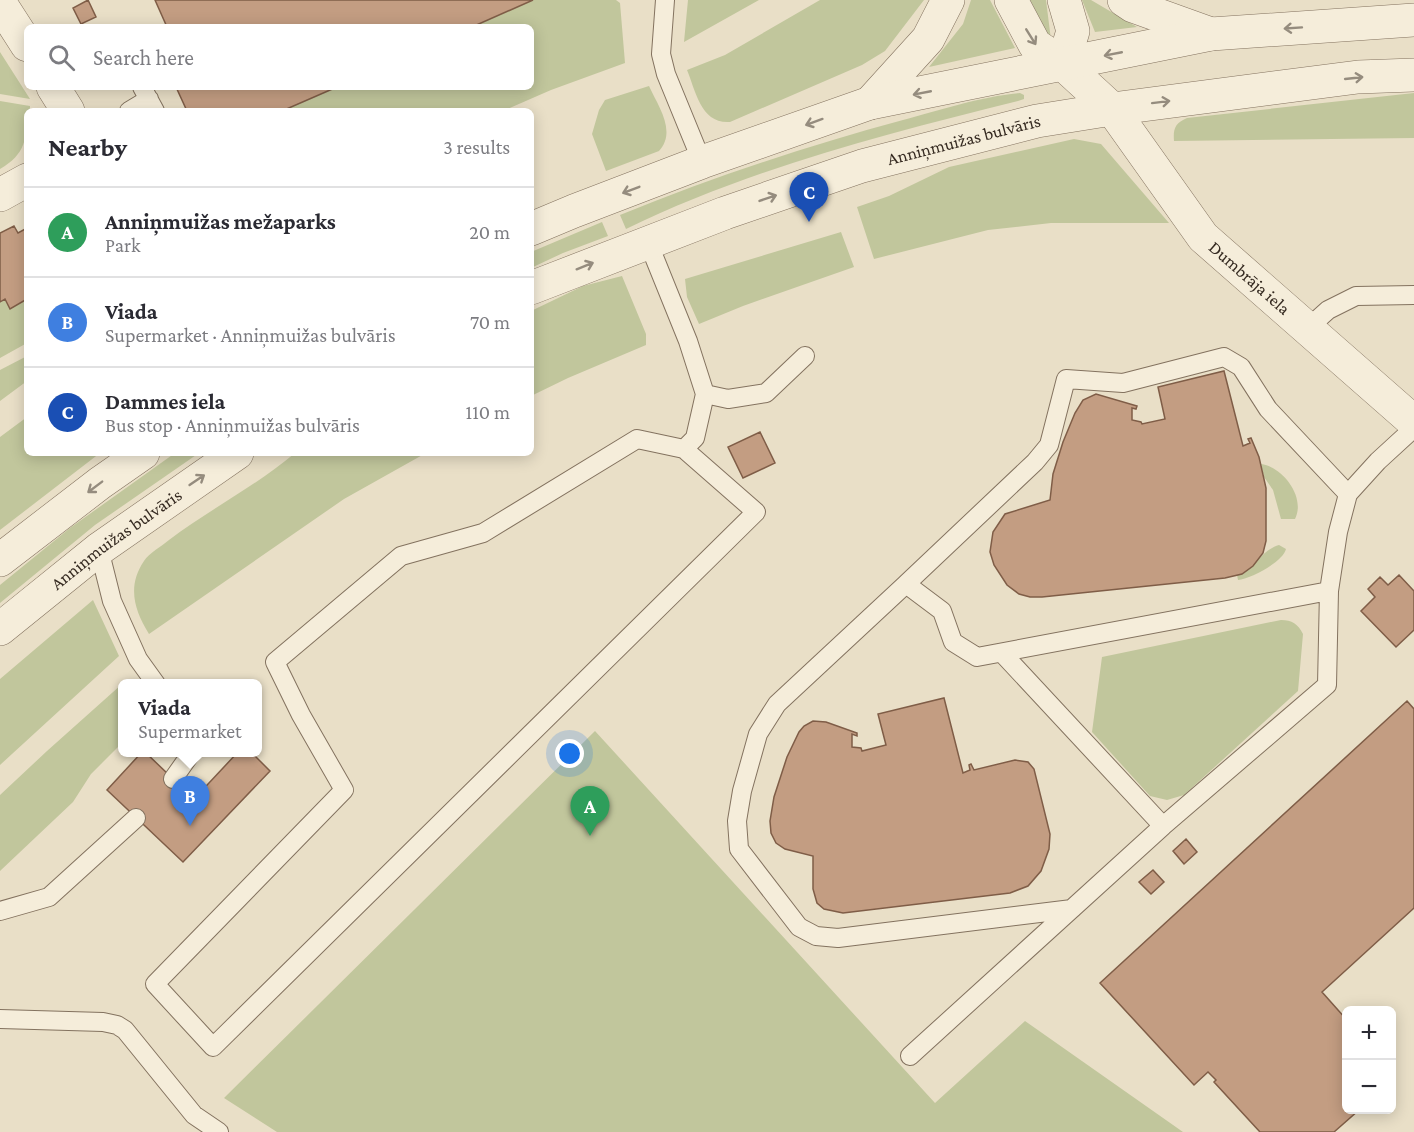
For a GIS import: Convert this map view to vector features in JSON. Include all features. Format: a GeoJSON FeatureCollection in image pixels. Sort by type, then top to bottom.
{"type":"FeatureCollection","features":[{"type":"Feature","properties":{"kind":"street"},"geometry":{"type":"LineString","coordinates":[[870,103],[928,39],[948,0]]}},
{"type":"Feature","properties":{"kind":"street","name":"Dumbrāja iela"},"geometry":{"type":"LineString","coordinates":[[1011,0],[1035,45],[1063,64],[1112,109],[1203,237],[1414,422]]}},
{"type":"Feature","properties":{"kind":"street"},"geometry":{"type":"LineString","coordinates":[[1063,64],[1073,31],[1064,0]]}},
{"type":"Feature","properties":{"kind":"street"},"geometry":{"type":"LineString","coordinates":[[1124,0],[1132,6],[1211,34]]}},
{"type":"Feature","properties":{"kind":"street"},"geometry":{"type":"LineString","coordinates":[[0,3],[24,40]]}},
{"type":"Feature","properties":{"kind":"street"},"geometry":{"type":"LineString","coordinates":[[534,228],[702,162],[870,103],[1211,34],[1414,20]]}},
{"type":"Feature","properties":{"kind":"street","name":"Anniņmuižas bulvāris"},"geometry":{"type":"LineString","coordinates":[[534,287],[725,213],[862,166],[1037,121],[1358,77],[1414,75]]}},
{"type":"Feature","properties":{"kind":"street"},"geometry":{"type":"LineString","coordinates":[[55,90],[66,108]]}},
{"type":"Feature","properties":{"kind":"street"},"geometry":{"type":"LineString","coordinates":[[0,195],[24,182]]}},
{"type":"Feature","properties":{"kind":"street"},"geometry":{"type":"LineString","coordinates":[[0,560],[139,456]]}},
{"type":"Feature","properties":{"kind":"street","name":"Anniņmuižas bulvāris"},"geometry":{"type":"LineString","coordinates":[[0,629],[99,549],[233,456]]}},
{"type":"Feature","properties":{"kind":"lane"},"geometry":{"type":"LineString","coordinates":[[665,0],[661,54],[666,74],[702,162]]}},
{"type":"Feature","properties":{"kind":"lane"},"geometry":{"type":"LineString","coordinates":[[134,108],[149,99]]}},
{"type":"Feature","properties":{"kind":"lane"},"geometry":{"type":"LineString","coordinates":[[648,242],[688,341],[705,394],[695,438],[684,449]]}},
{"type":"Feature","properties":{"kind":"lane"},"geometry":{"type":"LineString","coordinates":[[1308,328],[1328,310],[1356,296],[1414,295]]}},
{"type":"Feature","properties":{"kind":"lane"},"geometry":{"type":"LineString","coordinates":[[705,394],[728,399],[766,393],[805,356]]}},
{"type":"Feature","properties":{"kind":"lane"},"geometry":{"type":"LineString","coordinates":[[1072,909],[838,938],[816,936],[799,927],[739,849],[737,820],[742,791],[758,734],[777,704],[1035,462],[1049,445],[1066,379],[1124,383],[1224,357],[1241,367],[1268,409],[1348,494]]}},
{"type":"Feature","properties":{"kind":"lane"},"geometry":{"type":"LineString","coordinates":[[910,1056],[1163,826],[1327,685],[1329,591],[1338,532],[1348,494],[1377,461],[1414,428]]}},
{"type":"Feature","properties":{"kind":"lane"},"geometry":{"type":"LineString","coordinates":[[637,440],[684,449],[756,512],[213,1047],[155,984],[344,790],[301,715],[275,662],[401,556],[483,533],[637,440]]}},
{"type":"Feature","properties":{"kind":"lane"},"geometry":{"type":"LineString","coordinates":[[99,549],[111,601],[138,659],[152,679]]}},
{"type":"Feature","properties":{"kind":"lane"},"geometry":{"type":"LineString","coordinates":[[906,584],[942,611],[953,642],[977,657],[1329,591]]}},
{"type":"Feature","properties":{"kind":"lane"},"geometry":{"type":"LineString","coordinates":[[1002,653],[1163,826]]}},
{"type":"Feature","properties":{"kind":"lane"},"geometry":{"type":"LineString","coordinates":[[173,779],[189,757]]}},
{"type":"Feature","properties":{"kind":"lane"},"geometry":{"type":"LineString","coordinates":[[0,912],[49,897],[136,818]]}},
{"type":"Feature","properties":{"kind":"lane"},"geometry":{"type":"LineString","coordinates":[[0,1019],[103,1022],[117,1025],[132,1038],[194,1124],[219,1132]]}},
{"type":"Feature","properties":{"kind":"green space"},"geometry":{"type":"Polygon","coordinates":[[[533,0],[616,0],[620,3],[625,63],[510,108],[289,108],[330,90],[534,90],[534,24],[479,24],[533,0]]]}},
{"type":"Feature","properties":{"kind":"green space"},"geometry":{"type":"Polygon","coordinates":[[[688,0],[759,0],[684,42],[688,0]]]}},
{"type":"Feature","properties":{"kind":"green space"},"geometry":{"type":"Polygon","coordinates":[[[820,0],[924,0],[885,51],[862,65],[730,122],[712,118],[701,105],[687,70],[725,55],[820,0]]]}},
{"type":"Feature","properties":{"kind":"green space"},"geometry":{"type":"Polygon","coordinates":[[[971,0],[990,0],[1015,48],[929,67],[963,24],[971,0]]]}},
{"type":"Feature","properties":{"kind":"green space"},"geometry":{"type":"Polygon","coordinates":[[[1030,0],[1046,0],[1051,40],[1030,0]]]}},
{"type":"Feature","properties":{"kind":"green space"},"geometry":{"type":"Polygon","coordinates":[[[1082,0],[1091,0],[1137,27],[1095,32],[1082,0]]]}},
{"type":"Feature","properties":{"kind":"green space"},"geometry":{"type":"Polygon","coordinates":[[[0,52],[30,99],[0,94],[0,52]]]}},
{"type":"Feature","properties":{"kind":"green space"},"geometry":{"type":"Polygon","coordinates":[[[649,86],[664,118],[666,135],[664,143],[659,151],[606,171],[592,134],[599,110],[605,100],[649,86]]]}},
{"type":"Feature","properties":{"kind":"green space"},"geometry":{"type":"Polygon","coordinates":[[[1020,93],[1024,95],[1024,99],[868,140],[769,171],[720,188],[626,229],[620,215],[725,175],[831,140],[962,104],[1020,93]]]}},
{"type":"Feature","properties":{"kind":"green space"},"geometry":{"type":"Polygon","coordinates":[[[1414,93],[1414,138],[1174,141],[1176,127],[1187,118],[1414,93]]]}},
{"type":"Feature","properties":{"kind":"green space"},"geometry":{"type":"Polygon","coordinates":[[[0,101],[30,106],[30,108],[24,108],[24,140],[20,151],[0,169],[0,101]]]}},
{"type":"Feature","properties":{"kind":"green space"},"geometry":{"type":"Polygon","coordinates":[[[1074,139],[1101,144],[1169,223],[1051,223],[988,230],[874,259],[857,207],[889,196],[949,167],[1074,139]]]}},
{"type":"Feature","properties":{"kind":"green space"},"geometry":{"type":"Polygon","coordinates":[[[602,222],[608,236],[534,267],[534,251],[602,222]]]}},
{"type":"Feature","properties":{"kind":"green space"},"geometry":{"type":"Polygon","coordinates":[[[841,232],[854,267],[699,324],[687,297],[685,279],[841,232]]]}},
{"type":"Feature","properties":{"kind":"green space"},"geometry":{"type":"Polygon","coordinates":[[[622,276],[646,334],[646,345],[534,395],[534,310],[583,286],[622,276]]]}},
{"type":"Feature","properties":{"kind":"green space"},"geometry":{"type":"Polygon","coordinates":[[[5,299],[10,309],[24,301],[24,345],[0,358],[0,302],[5,299]]]}},
{"type":"Feature","properties":{"kind":"green space"},"geometry":{"type":"Polygon","coordinates":[[[24,358],[24,383],[0,401],[0,370],[24,358]]]}},
{"type":"Feature","properties":{"kind":"green space"},"geometry":{"type":"Polygon","coordinates":[[[24,419],[24,456],[96,456],[0,530],[0,437],[24,419]]]}},
{"type":"Feature","properties":{"kind":"green space"},"geometry":{"type":"Polygon","coordinates":[[[171,456],[195,456],[95,525],[0,603],[0,585],[70,528],[171,456]]]}},
{"type":"Feature","properties":{"kind":"green space"},"geometry":{"type":"Polygon","coordinates":[[[291,456],[421,456],[344,499],[149,634],[134,598],[139,570],[146,558],[291,456]]]}},
{"type":"Feature","properties":{"kind":"green space"},"geometry":{"type":"Polygon","coordinates":[[[1261,464],[1277,471],[1290,484],[1297,502],[1298,510],[1295,519],[1281,519],[1273,490],[1264,477],[1261,464]]]}},
{"type":"Feature","properties":{"kind":"green space"},"geometry":{"type":"Polygon","coordinates":[[[1279,545],[1286,549],[1279,559],[1258,573],[1238,580],[1237,575],[1249,568],[1273,547],[1279,545]]]}},
{"type":"Feature","properties":{"kind":"green space"},"geometry":{"type":"Polygon","coordinates":[[[93,600],[119,656],[0,765],[0,679],[93,600]]]}},
{"type":"Feature","properties":{"kind":"green space"},"geometry":{"type":"Polygon","coordinates":[[[1281,620],[1294,623],[1303,634],[1298,691],[1184,795],[1167,800],[1150,796],[1092,732],[1102,657],[1281,620]]]}},
{"type":"Feature","properties":{"kind":"green space"},"geometry":{"type":"Polygon","coordinates":[[[118,688],[118,747],[91,774],[73,802],[0,871],[0,795],[118,688]]]}},
{"type":"Feature","properties":{"kind":"green space"},"geometry":{"type":"Polygon","coordinates":[[[595,731],[935,1103],[1025,1021],[1183,1132],[277,1132],[224,1098],[595,731]]]}},
{"type":"Feature","properties":{"kind":"building"},"geometry":{"type":"Polygon","coordinates":[[[88,0],[96,17],[81,24],[73,8],[88,0]]]}},
{"type":"Feature","properties":{"kind":"building"},"geometry":{"type":"Polygon","coordinates":[[[155,0],[533,0],[479,24],[166,24],[155,0]]]}},
{"type":"Feature","properties":{"kind":"building"},"geometry":{"type":"Polygon","coordinates":[[[177,90],[330,90],[289,108],[186,108],[177,90]]]}},
{"type":"Feature","properties":{"kind":"building"},"geometry":{"type":"Polygon","coordinates":[[[14,226],[18,233],[24,230],[24,301],[10,309],[5,299],[0,302],[0,233],[14,226]]]}},
{"type":"Feature","properties":{"kind":"building"},"geometry":{"type":"Polygon","coordinates":[[[1224,371],[1243,446],[1250,443],[1248,439],[1251,438],[1259,457],[1266,488],[1266,541],[1263,553],[1253,566],[1242,574],[1225,578],[1042,597],[1019,594],[1007,585],[994,565],[990,552],[993,532],[1005,514],[1050,500],[1053,474],[1063,442],[1083,400],[1096,394],[1137,406],[1136,409],[1132,408],[1132,420],[1142,424],[1165,419],[1158,387],[1224,371]]]}},
{"type":"Feature","properties":{"kind":"building"},"geometry":{"type":"Polygon","coordinates":[[[760,432],[775,463],[743,478],[728,447],[760,432]]]}},
{"type":"Feature","properties":{"kind":"building"},"geometry":{"type":"Polygon","coordinates":[[[1399,575],[1414,591],[1414,630],[1396,647],[1361,611],[1375,597],[1368,589],[1380,577],[1388,585],[1399,575]]]}},
{"type":"Feature","properties":{"kind":"building"},"geometry":{"type":"Polygon","coordinates":[[[944,698],[963,773],[970,770],[969,765],[971,764],[974,770],[1015,760],[1028,762],[1034,769],[1050,834],[1049,849],[1041,871],[1028,886],[1010,893],[843,913],[824,909],[817,903],[813,889],[813,856],[785,849],[776,843],[771,833],[770,821],[774,797],[787,757],[799,732],[813,721],[826,722],[857,733],[857,736],[852,734],[852,747],[861,748],[862,751],[886,745],[878,714],[944,698]]]}},
{"type":"Feature","properties":{"kind":"building"},"geometry":{"type":"Polygon","coordinates":[[[1407,701],[1414,709],[1414,908],[1322,992],[1342,1014],[1342,1114],[1354,1114],[1334,1132],[1260,1132],[1214,1082],[1216,1080],[1208,1072],[1194,1085],[1100,983],[1407,701]]]}},
{"type":"Feature","properties":{"kind":"building"},"geometry":{"type":"Polygon","coordinates":[[[137,757],[150,757],[194,799],[233,757],[256,757],[270,771],[183,862],[107,790],[137,757]]]}},
{"type":"Feature","properties":{"kind":"building"},"geometry":{"type":"Polygon","coordinates":[[[1186,839],[1197,852],[1184,864],[1173,851],[1186,839]]]}},
{"type":"Feature","properties":{"kind":"building"},"geometry":{"type":"Polygon","coordinates":[[[1153,870],[1164,882],[1151,894],[1139,882],[1153,870]]]}},
{"type":"Feature","properties":{"kind":"place","name":"Dammes iela"},"geometry":{"type":"Point","coordinates":[809,222]}},
{"type":"Feature","properties":{"kind":"place","name":"Viada"},"geometry":{"type":"Point","coordinates":[190,826]}},
{"type":"Feature","properties":{"kind":"place","name":"Anniņmuižas mežaparks"},"geometry":{"type":"Point","coordinates":[590,836]}}]}
